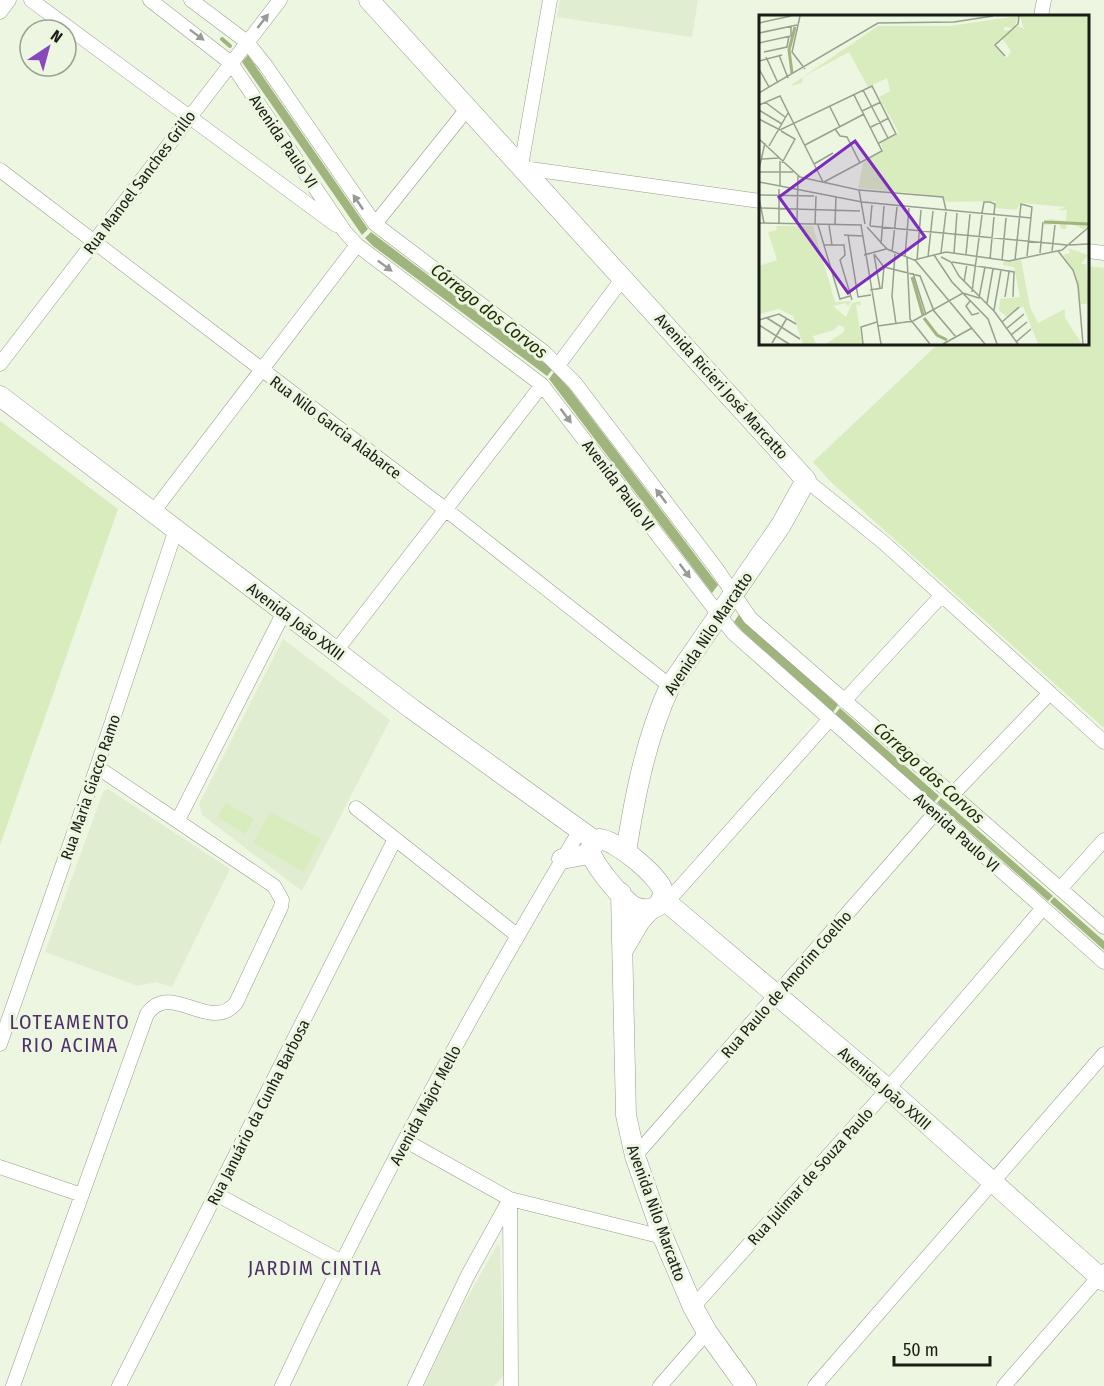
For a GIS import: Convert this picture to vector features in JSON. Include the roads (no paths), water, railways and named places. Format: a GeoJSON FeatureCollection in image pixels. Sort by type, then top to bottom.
{"type":"FeatureCollection","features":[{"type":"Feature","properties":{"kind":"main road","name":"Avenida Ricieri José Marcatto"},"geometry":{"type":"LineString","coordinates":[[369,0],[806,480]]}},
{"type":"Feature","properties":{"kind":"main road","name":"Avenida João XXIII"},"geometry":{"type":"LineString","coordinates":[[0,396],[284,612],[593,841],[626,852],[659,883],[663,890],[660,903]]}},
{"type":"Feature","properties":{"kind":"main road","name":"Avenida Nilo Marcatto"},"geometry":{"type":"LineString","coordinates":[[626,852],[634,797],[656,719],[670,686],[781,525],[806,480]]}},
{"type":"Feature","properties":{"kind":"main road","name":"Avenida Nilo Marcatto"},"geometry":{"type":"LineString","coordinates":[[593,841],[634,797]]}},
{"type":"Feature","properties":{"kind":"main road","name":"Avenida João XXIII"},"geometry":{"type":"LineString","coordinates":[[593,841],[595,864],[637,908],[660,903]]}},
{"type":"Feature","properties":{"kind":"main road"},"geometry":{"type":"LineString","coordinates":[[562,859],[593,841]]}},
{"type":"Feature","properties":{"kind":"main road","name":"Avenida Nilo Marcatto"},"geometry":{"type":"LineString","coordinates":[[621,893],[626,1114],[635,1156],[663,1237],[693,1307],[706,1332],[746,1386]]}},
{"type":"Feature","properties":{"kind":"main road","name":"Avenida João XXIII"},"geometry":{"type":"LineString","coordinates":[[660,903],[776,995],[888,1089],[1102,1276]]}},
{"type":"Feature","properties":{"kind":"main road"},"geometry":{"type":"LineString","coordinates":[[623,950],[640,921],[660,903]]}},
{"type":"Feature","properties":{"kind":"street"},"geometry":{"type":"LineString","coordinates":[[0,12],[9,0]]}},
{"type":"Feature","properties":{"kind":"street"},"geometry":{"type":"LineString","coordinates":[[31,0],[345,232]]}},
{"type":"Feature","properties":{"kind":"street","name":"Avenida Paulo VI"},"geometry":{"type":"LineString","coordinates":[[150,0],[231,63],[345,232],[357,245],[542,385],[733,633],[1104,962]]}},
{"type":"Feature","properties":{"kind":"street","name":"Avenida Paulo VI"},"geometry":{"type":"LineString","coordinates":[[191,0],[247,42],[375,224],[559,364],[734,593],[750,618],[1104,927]]}},
{"type":"Feature","properties":{"kind":"street","name":"Rua Manoel Sanches Grillo"},"geometry":{"type":"LineString","coordinates":[[0,364],[280,0]]}},
{"type":"Feature","properties":{"kind":"street"},"geometry":{"type":"LineString","coordinates":[[550,0],[522,167],[759,201]]}},
{"type":"Feature","properties":{"kind":"street"},"geometry":{"type":"LineString","coordinates":[[1041,15],[1044,0]]}},
{"type":"Feature","properties":{"kind":"street"},"geometry":{"type":"LineString","coordinates":[[375,224],[467,109]]}},
{"type":"Feature","properties":{"kind":"street","name":"Rua Nilo Garcia Alabarce"},"geometry":{"type":"LineString","coordinates":[[0,170],[260,371],[445,509],[670,686]]}},
{"type":"Feature","properties":{"kind":"street"},"geometry":{"type":"LineString","coordinates":[[153,512],[357,245]]}},
{"type":"Feature","properties":{"kind":"street"},"geometry":{"type":"LineString","coordinates":[[1089,251],[1104,254]]}},
{"type":"Feature","properties":{"kind":"street"},"geometry":{"type":"LineString","coordinates":[[559,364],[623,278]]}},
{"type":"Feature","properties":{"kind":"street"},"geometry":{"type":"LineString","coordinates":[[336,651],[542,385]]}},
{"type":"Feature","properties":{"kind":"street","name":"Avenida Ricieri José Marcatto"},"geometry":{"type":"LineString","coordinates":[[806,480],[859,521],[1104,742]]}},
{"type":"Feature","properties":{"kind":"street","name":"Rua Maria Giacco Ramo"},"geometry":{"type":"LineString","coordinates":[[0,1044],[97,767],[176,529]]}},
{"type":"Feature","properties":{"kind":"street"},"geometry":{"type":"LineString","coordinates":[[844,700],[941,596]]}},
{"type":"Feature","properties":{"kind":"street"},"geometry":{"type":"LineString","coordinates":[[178,820],[284,612]]}},
{"type":"Feature","properties":{"kind":"street"},"geometry":{"type":"LineString","coordinates":[[952,795],[1050,693]]}},
{"type":"Feature","properties":{"kind":"street"},"geometry":{"type":"LineString","coordinates":[[660,903],[829,720]]}},
{"type":"Feature","properties":{"kind":"street"},"geometry":{"type":"LineString","coordinates":[[13,1386],[147,1014],[156,1004],[166,1000],[213,1014],[230,1010],[281,907],[282,900],[274,886],[97,767]]}},
{"type":"Feature","properties":{"kind":"street"},"geometry":{"type":"LineString","coordinates":[[356,808],[518,936]]}},
{"type":"Feature","properties":{"kind":"street","name":"Rua Paulo de Amorim Coelho"},"geometry":{"type":"LineString","coordinates":[[635,1156],[936,812]]}},
{"type":"Feature","properties":{"kind":"street","name":"Rua Januário da Cunha Barbosa"},"geometry":{"type":"LineString","coordinates":[[119,1386],[395,839]]}},
{"type":"Feature","properties":{"kind":"street"},"geometry":{"type":"LineString","coordinates":[[1060,889],[1104,840]]}},
{"type":"Feature","properties":{"kind":"street","name":"Avenida Major Mello"},"geometry":{"type":"LineString","coordinates":[[282,1386],[340,1261],[562,859]]}},
{"type":"Feature","properties":{"kind":"street","name":"Rua Julimar de Souza Paulo"},"geometry":{"type":"LineString","coordinates":[[693,1307],[888,1089],[1043,908]]}},
{"type":"Feature","properties":{"kind":"street"},"geometry":{"type":"LineString","coordinates":[[815,1386],[991,1181],[1104,1054]]}},
{"type":"Feature","properties":{"kind":"street"},"geometry":{"type":"LineString","coordinates":[[406,1141],[510,1199],[663,1237]]}},
{"type":"Feature","properties":{"kind":"street"},"geometry":{"type":"LineString","coordinates":[[0,1167],[82,1195]]}},
{"type":"Feature","properties":{"kind":"street"},"geometry":{"type":"LineString","coordinates":[[216,1194],[340,1261]]}},
{"type":"Feature","properties":{"kind":"street"},"geometry":{"type":"LineString","coordinates":[[510,1199],[510,1386]]}},
{"type":"Feature","properties":{"kind":"street"},"geometry":{"type":"LineString","coordinates":[[415,1386],[468,1275],[510,1199]]}},
{"type":"Feature","properties":{"kind":"street"},"geometry":{"type":"LineString","coordinates":[[1004,1386],[1102,1276]]}},
{"type":"Feature","properties":{"kind":"street"},"geometry":{"type":"LineString","coordinates":[[660,1386],[706,1332]]}},
{"type":"Feature","properties":{"kind":"waterway","name":"Córrego dos Corvos"},"geometry":{"type":"LineString","coordinates":[[222,39],[230,46]]}},
{"type":"Feature","properties":{"kind":"district","name":"LOTEAMENTO RIO ACIMA"},"geometry":{"type":"Point","coordinates":[70,1034]}},
{"type":"Feature","properties":{"kind":"district","name":"JARDIM CINTIA"},"geometry":{"type":"Point","coordinates":[315,1268]}}]}
